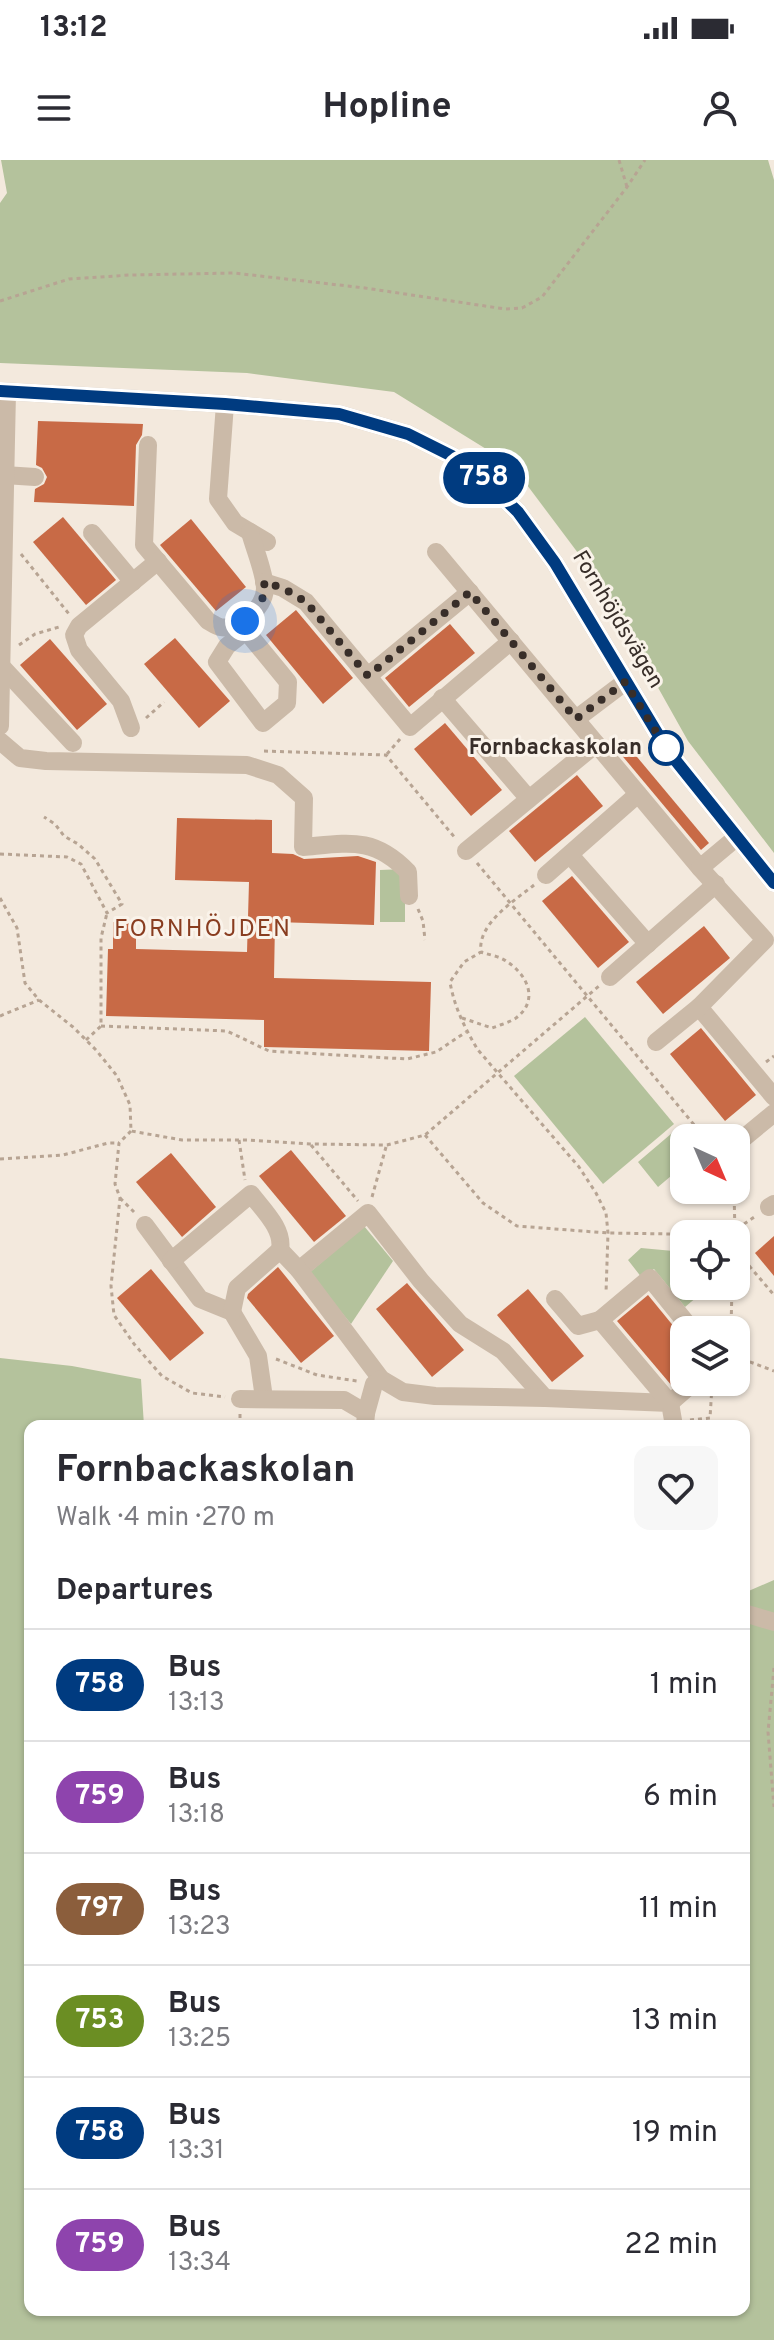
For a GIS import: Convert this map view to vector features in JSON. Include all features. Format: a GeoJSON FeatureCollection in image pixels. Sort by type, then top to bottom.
{"type":"FeatureCollection","features":[{"type":"Feature","properties":{"kind":"street","name":"Fornhöjdsvägen"},"geometry":{"type":"LineString","coordinates":[[4,392],[225,404],[339,414],[408,434],[470,465],[518,512],[555,563],[668,751],[774,883]]}},
{"type":"Feature","properties":{"kind":"street"},"geometry":{"type":"LineString","coordinates":[[0,726],[4,392]]}},
{"type":"Feature","properties":{"kind":"street"},"geometry":{"type":"LineString","coordinates":[[225,404],[218,499],[235,523],[267,542]]}},
{"type":"Feature","properties":{"kind":"street"},"geometry":{"type":"LineString","coordinates":[[148,445],[144,545],[208,621],[222,627],[245,626],[288,682],[287,703],[263,723],[217,662],[245,626],[263,598],[265,587],[250,532]]}},
{"type":"Feature","properties":{"kind":"street"},"geometry":{"type":"LineString","coordinates":[[4,475],[35,477]]}},
{"type":"Feature","properties":{"kind":"street"},"geometry":{"type":"LineString","coordinates":[[92,533],[133,582]]}},
{"type":"Feature","properties":{"kind":"street"},"geometry":{"type":"LineString","coordinates":[[436,552],[700,868],[765,940],[699,1007],[656,1042]]}},
{"type":"Feature","properties":{"kind":"street"},"geometry":{"type":"LineString","coordinates":[[131,728],[121,701],[79,650],[74,635],[79,626],[158,561]]}},
{"type":"Feature","properties":{"kind":"street"},"geometry":{"type":"LineString","coordinates":[[264,582],[283,588],[306,602],[410,727],[511,641]]}},
{"type":"Feature","properties":{"kind":"street"},"geometry":{"type":"LineString","coordinates":[[368,676],[470,592]]}},
{"type":"Feature","properties":{"kind":"street"},"geometry":{"type":"LineString","coordinates":[[1,660],[73,743]]}},
{"type":"Feature","properties":{"kind":"street"},"geometry":{"type":"LineString","coordinates":[[576,719],[625,682]]}},
{"type":"Feature","properties":{"kind":"street"},"geometry":{"type":"LineString","coordinates":[[442,698],[529,799]]}},
{"type":"Feature","properties":{"kind":"street"},"geometry":{"type":"LineString","coordinates":[[0,741],[23,759],[247,765],[278,775],[304,798],[303,847],[351,843],[376,846],[393,856],[408,872],[409,896]]}},
{"type":"Feature","properties":{"kind":"street"},"geometry":{"type":"LineString","coordinates":[[466,851],[596,744]]}},
{"type":"Feature","properties":{"kind":"street"},"geometry":{"type":"LineString","coordinates":[[546,875],[638,794]]}},
{"type":"Feature","properties":{"kind":"street"},"geometry":{"type":"LineString","coordinates":[[700,868],[737,837]]}},
{"type":"Feature","properties":{"kind":"street"},"geometry":{"type":"LineString","coordinates":[[570,855],[648,944]]}},
{"type":"Feature","properties":{"kind":"street"},"geometry":{"type":"LineString","coordinates":[[610,977],[716,884]]}},
{"type":"Feature","properties":{"kind":"street"},"geometry":{"type":"LineString","coordinates":[[699,1007],[774,1097]]}},
{"type":"Feature","properties":{"kind":"street"},"geometry":{"type":"LineString","coordinates":[[750,1133],[774,1113]]}},
{"type":"Feature","properties":{"kind":"street"},"geometry":{"type":"LineString","coordinates":[[171,1261],[251,1194],[282,1240],[280,1250],[237,1288],[232,1312]]}},
{"type":"Feature","properties":{"kind":"street"},"geometry":{"type":"LineString","coordinates":[[299,1270],[368,1213],[421,1281],[460,1324],[503,1351],[545,1398]]}},
{"type":"Feature","properties":{"kind":"street"},"geometry":{"type":"LineString","coordinates":[[145,1225],[200,1299],[232,1312],[258,1356],[264,1398]]}},
{"type":"Feature","properties":{"kind":"street"},"geometry":{"type":"LineString","coordinates":[[280,1250],[299,1270],[377,1382],[403,1392],[435,1396],[670,1403],[678,1396]]}},
{"type":"Feature","properties":{"kind":"street"},"geometry":{"type":"LineString","coordinates":[[555,1299],[578,1326],[600,1320],[650,1278],[681,1316]]}},
{"type":"Feature","properties":{"kind":"street"},"geometry":{"type":"LineString","coordinates":[[600,1320],[670,1403],[673,1420]]}},
{"type":"Feature","properties":{"kind":"street"},"geometry":{"type":"LineString","coordinates":[[240,1399],[344,1400],[366,1420],[377,1382]]}},
{"type":"Feature","properties":{"kind":"street"},"geometry":{"type":"LineString","coordinates":[[750,1615],[774,1622]]}},
{"type":"Feature","properties":{"kind":"path"},"geometry":{"type":"LineString","coordinates":[[619,160],[627,187]]}},
{"type":"Feature","properties":{"kind":"path"},"geometry":{"type":"LineString","coordinates":[[0,301],[69,279],[234,273],[505,309],[522,308],[542,297],[645,160]]}},
{"type":"Feature","properties":{"kind":"path"},"geometry":{"type":"LineString","coordinates":[[3,532],[79,626]]}},
{"type":"Feature","properties":{"kind":"path"},"geometry":{"type":"LineString","coordinates":[[1,660],[35,634],[79,626]]}},
{"type":"Feature","properties":{"kind":"path"},"geometry":{"type":"LineString","coordinates":[[131,728],[164,702]]}},
{"type":"Feature","properties":{"kind":"path"},"geometry":{"type":"LineString","coordinates":[[44,817],[95,859],[122,904],[107,913]]}},
{"type":"Feature","properties":{"kind":"path"},"geometry":{"type":"LineString","coordinates":[[0,854],[67,857],[81,864],[107,913],[101,938],[101,1026]]}},
{"type":"Feature","properties":{"kind":"path"},"geometry":{"type":"LineString","coordinates":[[481,952],[480,941],[490,925],[546,875]]}},
{"type":"Feature","properties":{"kind":"path"},"geometry":{"type":"LineString","coordinates":[[0,898],[17,928],[25,983],[39,1000],[86,1040],[117,1076],[130,1105],[131,1131],[119,1143],[115,1184],[120,1198],[145,1225]]}},
{"type":"Feature","properties":{"kind":"path"},"geometry":{"type":"LineString","coordinates":[[423,921],[425,940]]}},
{"type":"Feature","properties":{"kind":"path"},"geometry":{"type":"LineString","coordinates":[[462,1018],[492,1028],[516,1018],[528,1003],[529,986],[517,969],[503,959],[481,952],[464,962],[450,982],[466,1032],[579,1167],[606,1213],[605,1303],[600,1320]]}},
{"type":"Feature","properties":{"kind":"path"},"geometry":{"type":"LineString","coordinates":[[131,1131],[182,1140],[310,1144],[387,1145],[425,1135],[610,977]]}},
{"type":"Feature","properties":{"kind":"path"},"geometry":{"type":"LineString","coordinates":[[0,1016],[39,1000]]}},
{"type":"Feature","properties":{"kind":"path"},"geometry":{"type":"LineString","coordinates":[[86,1040],[101,1026],[227,1031],[269,1051],[407,1059],[436,1052],[466,1032]]}},
{"type":"Feature","properties":{"kind":"path"},"geometry":{"type":"LineString","coordinates":[[425,1135],[483,1203],[517,1226],[670,1234]]}},
{"type":"Feature","properties":{"kind":"path"},"geometry":{"type":"LineString","coordinates":[[239,1140],[244,1179],[251,1194]]}},
{"type":"Feature","properties":{"kind":"path"},"geometry":{"type":"LineString","coordinates":[[0,1159],[63,1155],[119,1143]]}},
{"type":"Feature","properties":{"kind":"path"},"geometry":{"type":"LineString","coordinates":[[310,1144],[368,1213]]}},
{"type":"Feature","properties":{"kind":"path"},"geometry":{"type":"LineString","coordinates":[[368,1213],[387,1145]]}},
{"type":"Feature","properties":{"kind":"path"},"geometry":{"type":"LineString","coordinates":[[120,1198],[111,1286],[114,1315],[162,1376],[192,1393],[240,1399]]}},
{"type":"Feature","properties":{"kind":"path"},"geometry":{"type":"LineString","coordinates":[[750,1222],[772,1205]]}},
{"type":"Feature","properties":{"kind":"path"},"geometry":{"type":"LineString","coordinates":[[750,1267],[774,1295]]}},
{"type":"Feature","properties":{"kind":"path"},"geometry":{"type":"LineString","coordinates":[[258,1356],[265,1355],[317,1375],[377,1382]]}},
{"type":"Feature","properties":{"kind":"path"},"geometry":{"type":"LineString","coordinates":[[750,1362],[774,1371]]}},
{"type":"Feature","properties":{"kind":"path"},"geometry":{"type":"LineString","coordinates":[[698,1420],[710,1418],[711,1396]]}},
{"type":"Feature","properties":{"kind":"path"},"geometry":{"type":"LineString","coordinates":[[774,1668],[768,1732],[774,1807]]}},
{"type":"Feature","properties":{"kind":"green space"},"geometry":{"type":"Polygon","coordinates":[[[1,160],[768,160],[774,180],[774,853],[688,741],[596,577],[512,465],[394,392],[247,373],[0,363],[0,203],[7,193],[1,160]]]}},
{"type":"Feature","properties":{"kind":"green space"},"geometry":{"type":"Polygon","coordinates":[[[405,869],[405,922],[380,922],[380,870],[405,869]]]}},
{"type":"Feature","properties":{"kind":"green space"},"geometry":{"type":"Polygon","coordinates":[[[585,1017],[674,1124],[670,1124],[670,1127],[603,1184],[514,1076],[585,1017]]]}},
{"type":"Feature","properties":{"kind":"green space"},"geometry":{"type":"Polygon","coordinates":[[[670,1135],[670,1177],[658,1187],[638,1162],[670,1135]]]}},
{"type":"Feature","properties":{"kind":"green space"},"geometry":{"type":"Polygon","coordinates":[[[364,1226],[393,1261],[351,1324],[309,1273],[364,1226]]]}},
{"type":"Feature","properties":{"kind":"green space"},"geometry":{"type":"Polygon","coordinates":[[[641,1248],[670,1251],[670,1289],[654,1269],[642,1278],[628,1260],[641,1248]]]}},
{"type":"Feature","properties":{"kind":"green space"},"geometry":{"type":"Polygon","coordinates":[[[679,1300],[693,1300],[685,1307],[679,1300]]]}},
{"type":"Feature","properties":{"kind":"green space"},"geometry":{"type":"Polygon","coordinates":[[[0,1358],[72,1366],[141,1379],[144,1420],[24,1420],[24,2316],[750,2316],[750,1590],[774,1580],[774,2340],[0,2340],[0,1358]]]}},
{"type":"Feature","properties":{"kind":"building"},"geometry":{"type":"Polygon","coordinates":[[[38,421],[143,424],[142,435],[136,445],[134,506],[34,502],[35,489],[44,484],[47,477],[36,465],[38,421]]]}},
{"type":"Feature","properties":{"kind":"building"},"geometry":{"type":"Polygon","coordinates":[[[63,517],[116,580],[86,605],[33,542],[63,517]]]}},
{"type":"Feature","properties":{"kind":"building"},"geometry":{"type":"Polygon","coordinates":[[[191,519],[246,587],[216,611],[160,545],[191,519]]]}},
{"type":"Feature","properties":{"kind":"building"},"geometry":{"type":"Polygon","coordinates":[[[296,610],[353,678],[323,704],[266,635],[296,610]]]}},
{"type":"Feature","properties":{"kind":"building"},"geometry":{"type":"Polygon","coordinates":[[[450,624],[475,653],[409,707],[385,678],[450,624]]]}},
{"type":"Feature","properties":{"kind":"building"},"geometry":{"type":"Polygon","coordinates":[[[175,638],[230,701],[199,728],[144,664],[175,638]]]}},
{"type":"Feature","properties":{"kind":"building"},"geometry":{"type":"Polygon","coordinates":[[[50,639],[107,704],[77,730],[20,665],[50,639]]]}},
{"type":"Feature","properties":{"kind":"building"},"geometry":{"type":"Polygon","coordinates":[[[445,723],[502,790],[471,816],[414,749],[445,723]]]}},
{"type":"Feature","properties":{"kind":"building"},"geometry":{"type":"Polygon","coordinates":[[[622,739],[709,843],[701,850],[614,746],[622,739]]]}},
{"type":"Feature","properties":{"kind":"building"},"geometry":{"type":"Polygon","coordinates":[[[577,775],[603,806],[535,862],[509,831],[577,775]]]}},
{"type":"Feature","properties":{"kind":"building"},"geometry":{"type":"Polygon","coordinates":[[[177,818],[272,820],[272,853],[293,854],[304,859],[358,856],[376,862],[374,925],[275,922],[274,978],[431,982],[429,1051],[264,1047],[264,1020],[106,1016],[108,949],[113,949],[113,922],[136,923],[136,949],[247,952],[249,882],[175,880],[177,818]]]}},
{"type":"Feature","properties":{"kind":"building"},"geometry":{"type":"Polygon","coordinates":[[[572,876],[629,942],[598,968],[542,901],[572,876]]]}},
{"type":"Feature","properties":{"kind":"building"},"geometry":{"type":"Polygon","coordinates":[[[704,926],[730,958],[663,1014],[636,982],[704,926]]]}},
{"type":"Feature","properties":{"kind":"building"},"geometry":{"type":"Polygon","coordinates":[[[701,1028],[756,1095],[725,1121],[670,1054],[701,1028]]]}},
{"type":"Feature","properties":{"kind":"building"},"geometry":{"type":"Polygon","coordinates":[[[291,1150],[346,1216],[314,1242],[259,1176],[291,1150]]]}},
{"type":"Feature","properties":{"kind":"building"},"geometry":{"type":"Polygon","coordinates":[[[171,1153],[216,1207],[182,1237],[136,1182],[171,1153]]]}},
{"type":"Feature","properties":{"kind":"building"},"geometry":{"type":"Polygon","coordinates":[[[774,1236],[774,1276],[755,1253],[774,1236]]]}},
{"type":"Feature","properties":{"kind":"building"},"geometry":{"type":"Polygon","coordinates":[[[278,1267],[334,1336],[301,1363],[247,1298],[278,1267]]]}},
{"type":"Feature","properties":{"kind":"building"},"geometry":{"type":"Polygon","coordinates":[[[151,1269],[204,1333],[170,1361],[117,1298],[151,1269]]]}},
{"type":"Feature","properties":{"kind":"building"},"geometry":{"type":"Polygon","coordinates":[[[407,1283],[464,1350],[432,1377],[376,1309],[407,1283]]]}},
{"type":"Feature","properties":{"kind":"building"},"geometry":{"type":"Polygon","coordinates":[[[528,1289],[584,1356],[552,1382],[497,1315],[528,1289]]]}},
{"type":"Feature","properties":{"kind":"building"},"geometry":{"type":"Polygon","coordinates":[[[648,1295],[670,1322],[670,1384],[617,1321],[648,1295]]]}},
{"type":"Feature","properties":{"kind":"bus line","name":"758"},"geometry":{"type":"LineString","coordinates":[[0,391],[339,414],[408,434],[470,465],[518,512],[555,563],[668,751],[774,883]]}},
{"type":"Feature","properties":{"kind":"place","name":"Fornbackaskolan"},"geometry":{"type":"Point","coordinates":[666,748]}},
{"type":"Feature","properties":{"kind":"district","name":"FORNHÖJDEN"},"geometry":{"type":"Point","coordinates":[203,930]}},
{"type":"Feature","properties":{"kind":"route"},"geometry":{"type":"LineString","coordinates":[[245,621],[263,598],[264,582],[283,588],[306,602],[368,676],[470,592],[576,719],[625,682],[668,751],[666,748]]}}]}
